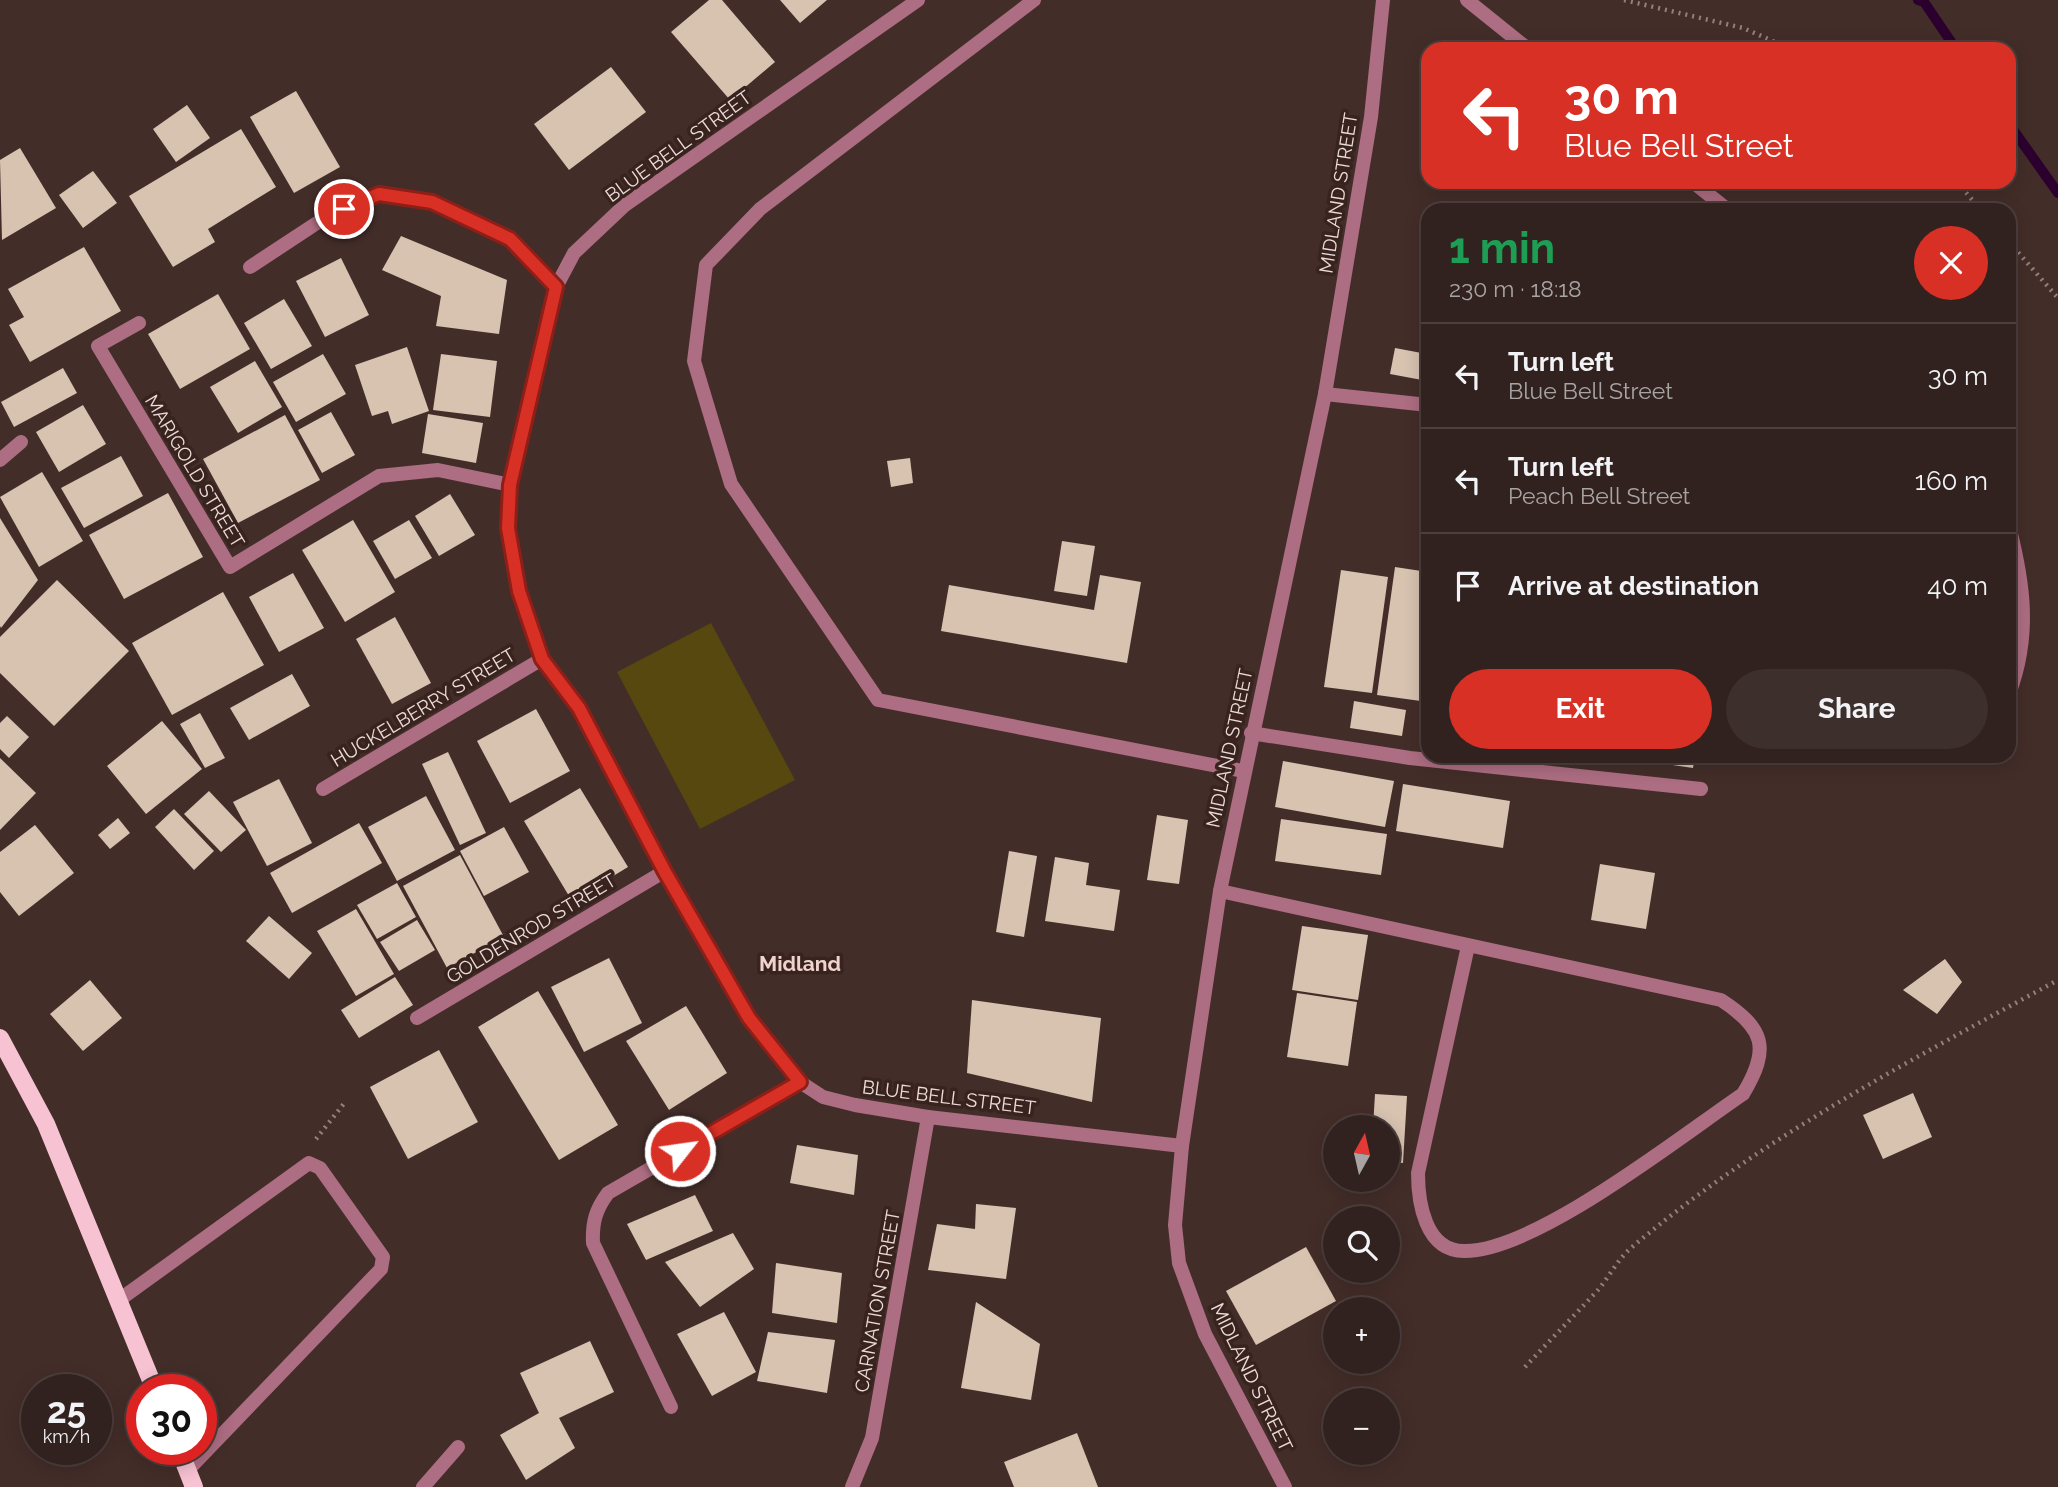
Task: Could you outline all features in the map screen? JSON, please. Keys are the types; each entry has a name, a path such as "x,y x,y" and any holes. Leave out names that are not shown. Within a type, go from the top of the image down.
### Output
{"main road":[{"path":"1,1040 46,1124 149,1374"}],"street":[{"name":"BLUE BELL STREET","path":"918,0 625,205 573,253 556,287 510,485 508,528 519,591 542,659 579,708 665,872 749,1018 800,1082 823,1097 855,1105 928,1117 1182,1146"},
{"path":"1034,0 760,209 706,265 694,361 731,484 878,700 1243,771"},
{"name":"MIDLAND STREET","path":"1285,1487 1205,1334 1179,1263 1175,1225 1182,1146 1220,891 1251,733 1325,394 1371,117 1383,0"},
{"path":"1466,0 1519,42"},
{"path":"1702,189 1719,203"},
{"path":"250,267 326,216 379,194 432,202 510,239 556,287"},
{"name":"MARIGOLD STREET","path":"139,323 98,346 230,567 379,476 438,470 510,485"},
{"path":"1325,394 1421,404"},
{"path":"0,460 21,442"},
{"path":"2016,555 2023,580 2022,647 2016,669"},
{"name":"HUCKELBERRY STREET","path":"323,789 542,659"},
{"path":"1251,733 1421,759"},
{"path":"1457,763 1701,789"},
{"name":"GOLDENROD STREET","path":"417,1018 665,872"},
{"path":"1220,891 1721,1000 1747,1017 1759,1038 1759,1060 1754,1076 1743,1094 1562,1217 1505,1244 1463,1252 1440,1242 1425,1223 1418,1198 1418,1173 1468,947"},
{"path":"671,1407 593,1242 592,1224 598,1207 608,1193 800,1082"},
{"name":"CARNATION STREET","path":"852,1487 872,1438 928,1117"},
{"path":"119,1300 304,1164 317,1165 383,1257 381,1269 191,1479"},
{"path":"423,1487 458,1447"}],"path":[{"path":"1625,0 1743,28 1775,42"},
{"path":"1963,189 1975,203"},
{"path":"2016,250 2058,298"},
{"path":"1525,1367 1599,1289 1628,1250 1706,1191 1778,1140 1934,1046 2058,980"},
{"path":"304,1164 306,1150 346,1101"}],"shaded area":[{"path":"711,623 795,780 700,829 617,672"}],"building":[{"path":"709,0 722,0 775,62 730,100 671,32"},
{"path":"780,0 827,0 800,23"},
{"path":"611,67 646,112 569,170 534,124"},
{"path":"296,91 340,167 294,193 250,117"},
{"path":"187,105 210,138 176,162 153,129"},
{"path":"241,129 276,187 208,229 215,242 173,267 129,196"},
{"path":"20,148 56,208 2,240 0,160"},
{"path":"93,171 117,203 83,228 59,195"},
{"path":"401,236 507,280 499,334 436,326 441,296 382,270"},
{"path":"84,247 121,311 30,362 9,325 24,317 8,289"},
{"path":"341,258 369,315 325,337 296,281"},
{"path":"218,294 250,349 180,389 148,334"},
{"path":"284,299 312,346 271,369 244,323"},
{"path":"407,347 429,411 392,424 388,411 372,416 355,365"},
{"path":"1395,348 1421,353 1421,380 1390,374"},
{"path":"323,354 346,394 296,422 273,382"},
{"path":"441,354 497,361 490,417 433,410"},
{"path":"255,361 282,407 238,433 210,387"},
{"path":"63,368 77,393 14,427 1,402"},
{"path":"83,405 106,444 59,472 36,432"},
{"path":"331,412 355,455 322,473 298,430"},
{"path":"428,414 483,423 476,463 422,453"},
{"path":"285,415 320,480 238,523 203,459"},
{"path":"121,456 143,496 84,528 61,488"},
{"path":"910,458 913,483 891,487 887,461"},
{"path":"42,472 83,541 39,567 0,497"},
{"path":"168,493 203,557 124,599 89,535"},
{"path":"450,494 475,535 439,556 415,516"},
{"path":"0,518 38,580 1,628 0,626"},
{"path":"353,520 395,592 345,622 302,550"},
{"path":"409,520 432,558 395,579 373,541"},
{"path":"1062,541 1095,546 1087,596 1054,591"},
{"path":"1395,567 1421,571 1421,701 1377,695"},
{"path":"1341,570 1388,577 1372,693 1324,687"},
{"path":"293,573 324,628 279,652 249,597"},
{"path":"1100,575 1141,582 1127,663 941,631 949,585 1094,610"},
{"path":"57,580 129,651 54,726 0,673 0,637"},
{"path":"223,592 264,665 172,715 132,643"},
{"path":"395,617 431,683 392,704 356,639"},
{"path":"292,674 310,706 249,740 230,708"},
{"path":"1354,701 1406,710 1402,736 1350,728"},
{"path":"536,709 570,771 510,803 477,741"},
{"path":"200,713 225,758 205,768 180,724"},
{"path":"7,716 29,737 9,758 0,749 0,723"},
{"path":"162,721 202,769 146,814 107,766"},
{"path":"448,752 486,833 460,845 422,764"},
{"path":"0,758 36,793 0,830"},
{"path":"1283,761 1394,781 1385,827 1275,807"},
{"path":"1659,763 1694,763 1693,768"},
{"path":"279,779 312,843 267,866 233,802"},
{"path":"1403,784 1510,801 1503,848 1396,831"},
{"path":"580,788 628,867 572,901 524,821"},
{"path":"209,791 246,830 221,852 184,814"},
{"path":"426,796 455,850 397,881 368,827"},
{"path":"174,809 214,851 194,870 155,827"},
{"path":"1157,815 1188,820 1179,884 1147,880"},
{"path":"118,818 130,833 110,849 98,835"},
{"path":"1281,819 1387,834 1381,875 1275,861"},
{"path":"359,823 382,863 292,913 270,873"},
{"path":"35,825 74,873 19,916 0,892 0,852"},
{"path":"504,827 529,872 484,896 460,851"},
{"path":"1009,851 1037,856 1024,937 996,932"},
{"path":"460,855 504,937 447,968 403,886"},
{"path":"1055,857 1089,863 1086,885 1120,890 1114,931 1045,921"},
{"path":"1600,864 1655,873 1646,929 1591,920"},
{"path":"397,883 416,917 377,939 357,905"},
{"path":"356,909 394,974 356,996 317,931"},
{"path":"269,916 312,953 289,979 246,941"},
{"path":"417,920 435,950 399,971 380,942"},
{"path":"1302,926 1368,935 1358,1000 1292,990"},
{"path":"609,958 642,1023 584,1052 551,987"},
{"path":"1945,959 1962,982 1937,1014 1903,990"},
{"path":"395,977 413,1005 359,1038 341,1010"},
{"path":"90,980 122,1018 83,1051 50,1014"},
{"path":"538,991 618,1125 559,1160 478,1027"},
{"path":"1297,993 1357,1002 1348,1066 1287,1057"},
{"path":"972,1000 1101,1018 1092,1102 967,1073"},
{"path":"686,1006 727,1073 669,1110 626,1041"},
{"path":"439,1050 478,1122 408,1159 370,1087"},
{"path":"1913,1093 1932,1137 1883,1159 1863,1115"},
{"path":"1375,1094 1407,1096 1403,1163 1400,1163 1400,1115 1374,1115"},
{"path":"797,1145 858,1155 854,1195 790,1183"},
{"path":"695,1195 713,1231 646,1260 627,1224"},
{"path":"976,1204 1016,1208 1006,1279 928,1270 937,1224 975,1229"},
{"path":"733,1233 754,1269 700,1307 665,1262"},
{"path":"1306,1247 1323,1278 1323,1283 1326,1283 1334,1297 1323,1297 1323,1308 1256,1345 1226,1291"},
{"path":"776,1263 842,1273 837,1323 772,1313"},
{"path":"976,1302 1040,1344 1031,1400 961,1388"},
{"path":"724,1312 756,1372 712,1396 677,1334"},
{"path":"768,1332 835,1340 827,1393 757,1381"},
{"path":"590,1341 614,1392 559,1418 575,1448 526,1480 500,1435 539,1413 520,1373"},
{"path":"1077,1433 1098,1487 1014,1487 1004,1462"}],"waterway":[{"path":"1918,0 1924,2 1951,42"},
{"path":"2016,134 2058,193"}],"district":[{"name":"Midland","path":"800,963"}],"route":[{"path":"344,209 379,194 432,202 510,239 556,287 510,485 508,528 519,591 542,659 579,708 665,872 749,1018 771,1049 800,1082 680,1151"}]}
